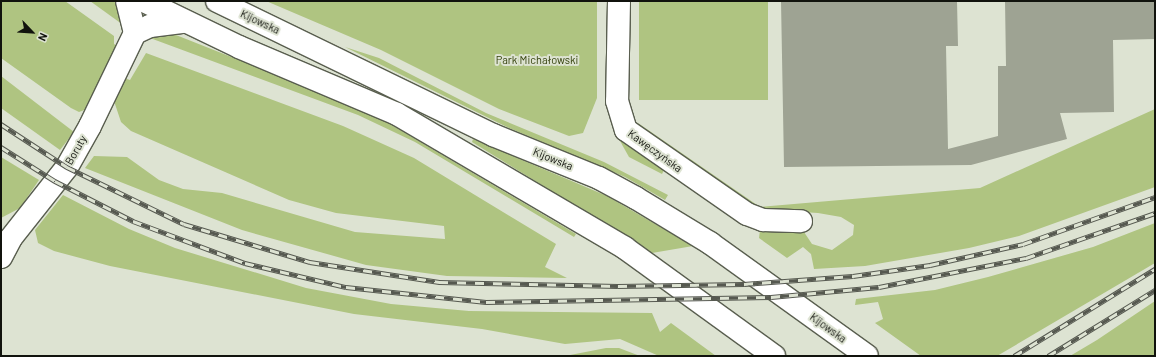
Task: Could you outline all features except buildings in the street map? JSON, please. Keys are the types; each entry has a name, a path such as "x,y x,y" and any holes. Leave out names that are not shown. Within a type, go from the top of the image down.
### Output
{"street":[{"path":"128,1 135,33 150,26 184,22"},
{"path":"144,1 184,22 347,91 436,136 625,248 774,356"},
{"name":"Kijowska","path":"217,1 494,135 599,178 636,198 710,243 867,356"},
{"name":"Kawęczyńska","path":"619,1 617,102 626,130 747,214 763,220 801,221"},
{"name":"Boruty","path":"1,257 11,238 67,167 135,33"}],"green space":[{"path":"1,1 65,1 114,36 114,44 119,47 87,109 79,112 71,108 1,58"},
{"path":"90,1 113,1 119,5 126,27"},
{"name":"Park Michałowski","path":"266,1 597,1 597,98 583,133 569,136 499,109 381,50"},
{"path":"639,1 768,1 768,100 639,100"},
{"path":"160,33 176,35 368,111 576,234 574,237 415,142 358,115 150,38"},
{"path":"345,47 379,58 486,113 604,162 668,195 665,200 625,177 509,128"},
{"path":"146,53 343,126 414,158 556,244 545,267 567,278 447,276 366,265 242,230 85,168 94,156 127,157 159,180 183,189 222,193 355,232 445,239 444,226 336,213 289,200 131,131 121,122 114,101 124,78 130,80"},
{"path":"1,76 74,132 60,150 1,108"},
{"path":"1155,109 1155,187 1019,236 969,248 865,266 814,269 811,254 803,247 787,258 759,238 760,230 802,229 812,244 832,250 853,235 854,225 841,217 818,213 755,209 639,128 638,123 760,207 980,188"},
{"path":"615,132 665,168 662,174 629,157"},
{"path":"473,139 607,196 693,246 652,253 472,142"},
{"path":"1,157 39,180 20,208 1,218"},
{"path":"63,195 129,229 175,248 306,288 391,304 469,311 652,313 660,332 671,323 716,356 659,356 620,339 565,344 482,329 354,314 110,266 54,251 38,243 35,230"},
{"path":"1155,223 1155,263 997,356 921,356 875,323 883,319 878,302 855,305 856,299 935,290 988,277 1093,247"},
{"path":"1155,301 1155,356 1070,356 1097,340"},
{"path":"606,348 619,348 640,356 565,356"}],"railway":[{"path":"1,124 67,167 184,224 310,262 439,282 618,286 744,284 853,276 930,265 1023,244 1155,197"},
{"path":"1,147 55,181 133,221 245,263 346,287 486,302 771,297 879,287 1026,258 1155,213"},
{"path":"1014,356 1155,269"},
{"path":"1048,356 1155,290"}]}
